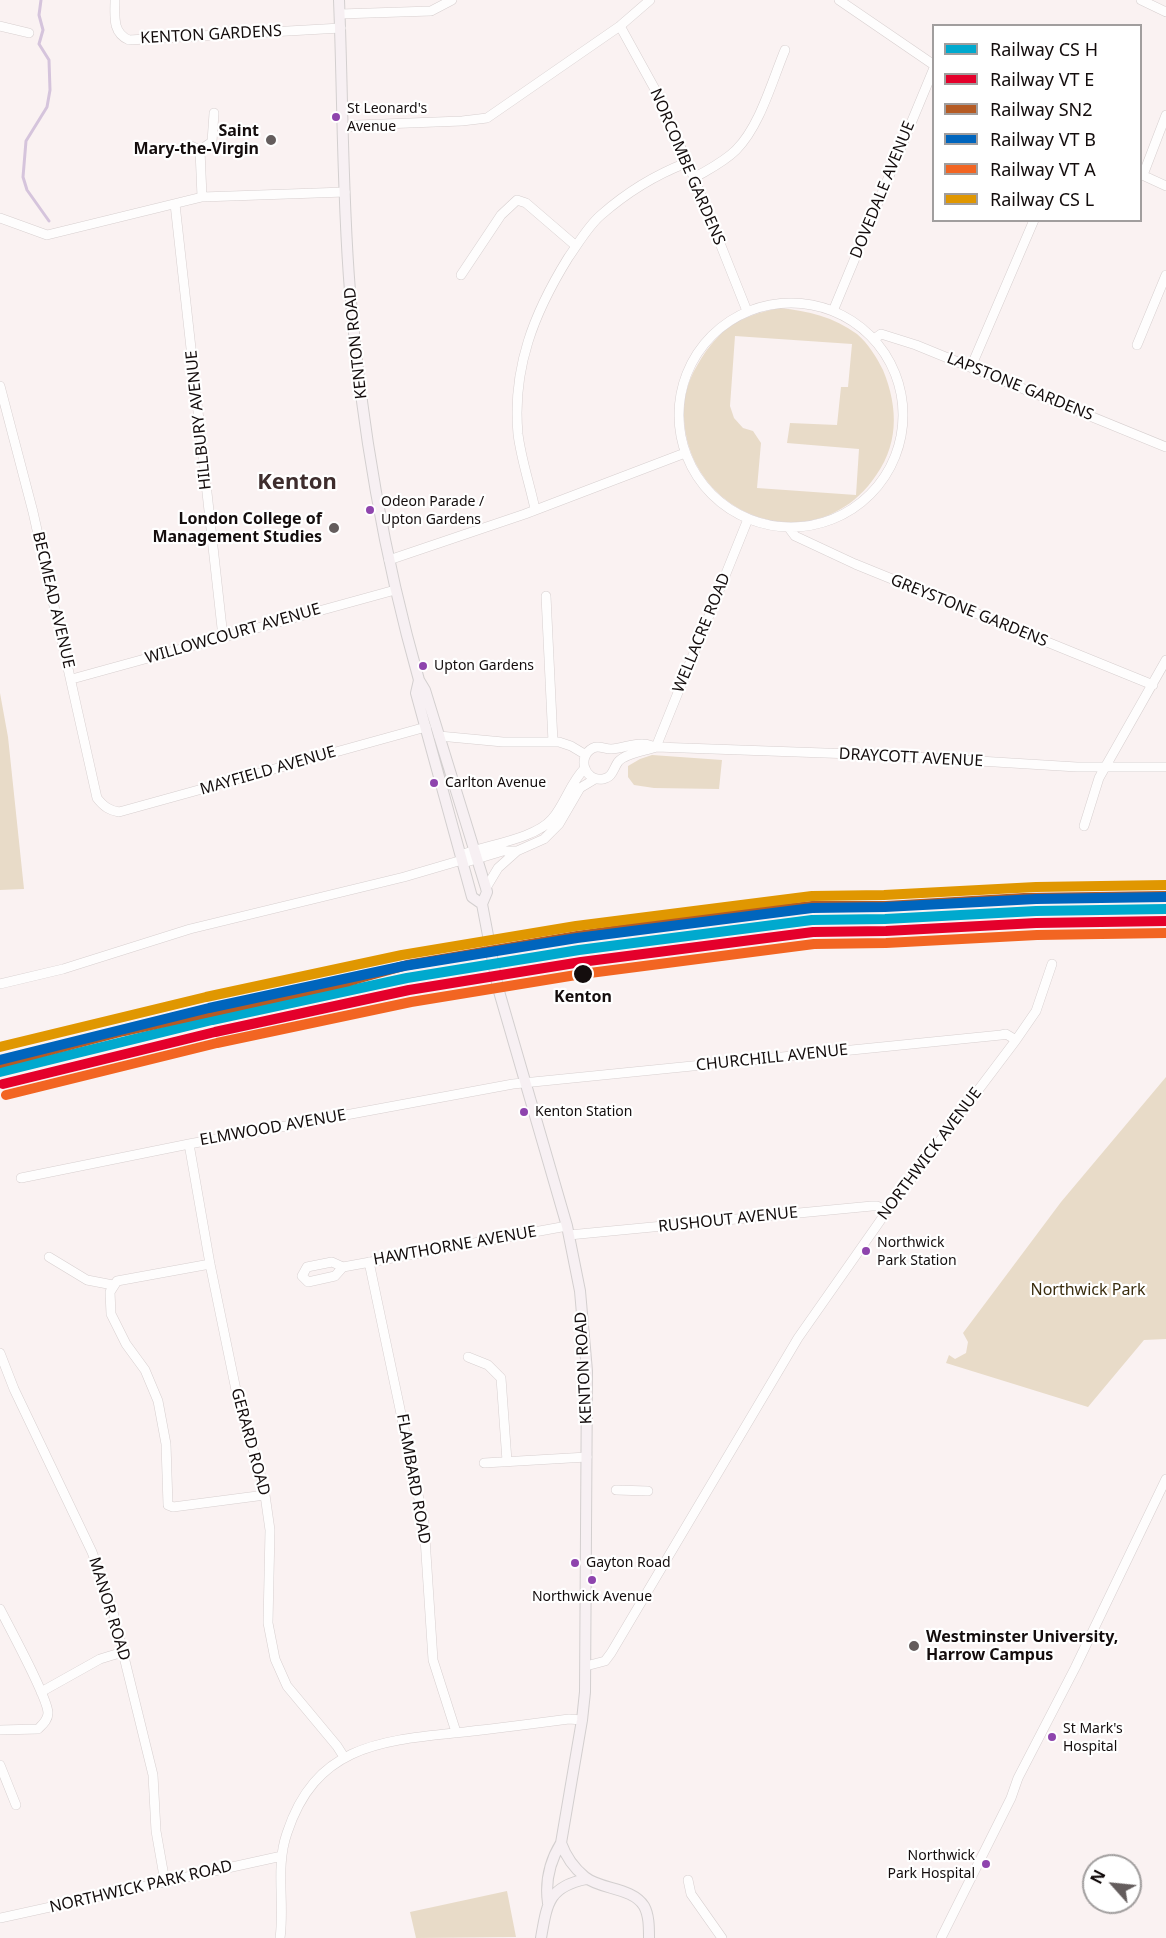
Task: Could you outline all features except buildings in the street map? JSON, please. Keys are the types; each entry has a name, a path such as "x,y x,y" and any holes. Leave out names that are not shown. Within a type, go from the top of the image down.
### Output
{"main road":[{"name":"KENTON ROAD","path":"339,0 350,290 360,388 388,560 419,680 425,690 486,888 487,892 482,904 501,1000 568,1231 580,1291 587,1371 586,1666 582,1720 561,1843 554,1855 546,1889 548,1903 541,1938"},
{"name":"KENTON ROAD","path":"419,680 416,693 472,897 482,904"},
{"path":"561,1843 571,1863 586,1878 637,1899 642,1904 647,1912 649,1938"},
{"path":"548,1903 565,1886 586,1878"}],"street":[{"name":"KENTON GARDENS","path":"115,0 116,29 121,37 129,40 340,28"},
{"path":"340,14 431,11 452,0"},
{"path":"343,129 357,125 462,122 487,118 620,26 650,0"},
{"path":"839,0 932,65"},
{"path":"1141,0 1166,12"},
{"path":"0,26 29,33"},
{"name":"NORCOMBE GARDENS","path":"620,26 657,93 747,311"},
{"path":"694,178 723,161 749,134 785,50"},
{"name":"DOVEDALE AVENUE","path":"833,311 932,68"},
{"path":"200,150 213,142 214,113"},
{"path":"1166,115 1142,175 1166,186"},
{"path":"189,145 200,150"},
{"path":"200,150 202,197"},
{"path":"535,509 518,435 519,380 526,344 540,309 576,246 599,216 666,171 686,163"},
{"path":"0,218 47,235 202,197 345,192"},
{"path":"461,275 501,215 510,204 517,200 526,203 576,246"},
{"name":"HILLBURY AVENUE","path":"175,204 223,637"},
{"path":"971,367 1033,222"},
{"path":"1137,345 1166,275"},
{"path":"802,303 833,311 848,318 874,339 887,356 901,389 904,423 899,450 890,471 878,489 848,514 809,528 789,528 748,519 716,499 695,473 685,453 679,417 682,386 686,373 699,350 711,336 725,323 747,311 764,306 802,303"},
{"name":"LAPSTONE GARDENS","path":"874,339 881,334 894,337 1166,447"},
{"name":"BECMEAD AVENUE","path":"0,386 33,512 98,798 103,806 111,810"},
{"path":"388,560 535,509 685,453"},
{"name":"WELLACRE ROAD","path":"657,747 659,737 748,519"},
{"name":"GREYSTONE GARDENS","path":"789,528 795,536 855,564 1154,686"},
{"name":"WILLOWCOURT AVENUE","path":"72,679 395,590"},
{"path":"546,596 553,742"},
{"path":"1084,826 1104,768 1154,686 1166,660"},
{"name":"MAYFIELD AVENUE","path":"111,810 119,812 142,806 426,727"},
{"path":"439,736 503,742 565,744 586,755 585,768 588,775 595,779 580,789 564,817 552,832 534,844 517,851 498,868 486,888"},
{"name":"DRAYCOTT AVENUE","path":"586,755 592,748 609,749 638,744 657,747 881,755 1104,768 1166,766"},
{"name":"DRAYCOTT AVENUE","path":"595,779 609,777 617,763 627,756 657,747"},
{"path":"609,749 617,763"},
{"path":"0,984 63,969 190,929 404,877 476,854 544,827 556,813 577,776 585,768"},
{"path":"476,854 517,851"},
{"name":"NORTHWICK AVENUE","path":"586,1666 605,1660 611,1653 798,1338 887,1211 1016,1040 1035,1011 1052,964"},
{"name":"CHURCHILL AVENUE","path":"526,1083 1006,1034 1016,1040"},
{"name":"ELMWOOD AVENUE","path":"21,1178 189,1144 526,1083"},
{"name":"GERARD ROAD","path":"189,1144 210,1264 236,1390 260,1473 270,1530 268,1623 275,1659 287,1686 344,1757"},
{"name":"RUSHOUT AVENUE","path":"568,1231 872,1206 887,1211"},
{"name":"HAWTHORNE AVENUE","path":"343,1267 568,1231"},
{"path":"49,1257 87,1280 113,1285"},
{"name":"FLAMBARD ROAD","path":"369,1262 424,1523 433,1660 456,1732"},
{"path":"210,1264 117,1281 110,1292 111,1314 126,1344 145,1370 158,1401 166,1444 168,1505 173,1507 264,1495"},
{"name":"MANOR ROAD","path":"0,1353 14,1389 92,1552 112,1608 153,1775 156,1831 165,1882"},
{"path":"468,1357 488,1365 501,1378 507,1461"},
{"path":"484,1463 587,1456"},
{"path":"941,1938 1011,1798 1035,1742 1075,1668 1166,1479"},
{"path":"616,1490 648,1491"},
{"path":"0,1609 41,1692 48,1713 46,1722 38,1729 0,1730"},
{"path":"41,1692 100,1659 123,1652"},
{"path":"280,1938 282,1856 286,1834 307,1792 326,1770 344,1757 395,1739 569,1719 582,1720"},
{"path":"0,1765 16,1805"},
{"name":"NORTHWICK PARK ROAD","path":"0,1918 282,1856"},
{"path":"688,1880 691,1894 720,1934"}],"green space":[{"path":"780,308 801,311 830,319 857,334 872,351 883,370 892,399 894,427 892,441 881,468 872,481 848,504 821,518 791,522 762,518 735,506 712,487 694,461 685,429 684,403 687,387 706,352 714,341 732,325 766,311","holes":["735,336 852,344 848,387 841,387 837,425 790,423 787,443 859,449 856,495 757,488 761,443 753,431 743,428 734,418 730,406"]},
{"path":"0,693 8,737 24,889 0,890"},
{"path":"652,755 722,760 719,789 654,788 634,785 628,777 628,766"},
{"name":"Northwick Park","path":"1166,1077 1166,1339 1144,1340 1088,1407 946,1363 949,1355 955,1359 966,1353 968,1342 963,1333 1061,1202"},
{"path":"507,1891 516,1937 416,1938 410,1912"}],"waterway":[{"path":"41,0 39,15 43,30 39,44 49,60 50,90 47,107 26,141 23,177 27,190 49,221"}],"transit line":[{"path":"0,1047 206,997 402,955 576,926 812,896 884,895 1036,887 1166,885"},
{"path":"0,1060 209,1008 404,966 577,938 812,908 885,907 1036,899 1166,897"},
{"path":"0,1072 212,1020 407,978 579,950 812,920 885,919 1036,911 1166,909"},
{"path":"3,1084 215,1032 409,990 581,962 813,932 886,931 1036,923 1166,921"},
{"path":"6,1095 217,1043 411,1002 582,974 814,944 886,943 1037,935 1166,933"}],"rail line":[{"name":"SN2","path":"0,1063 124,1031 349,981 407,965 577,936 726,915 812,906 886,906 1024,898 1166,896"}],"place":[{"name":"St Leonard's Avenue","path":"336,117"},
{"name":"Saint Mary-the-Virgin","path":"271,140"},
{"name":"Odeon Parade / Upton Gardens","path":"370,510"},
{"name":"London College of Management Studies","path":"334,528"},
{"name":"Upton Gardens","path":"423,666"},
{"name":"Carlton Avenue","path":"434,783"},
{"name":"Kenton","path":"583,974"},
{"name":"Kenton Station","path":"524,1112"},
{"name":"Northwick Park Station","path":"866,1251"},
{"name":"Gayton Road","path":"575,1563"},
{"name":"Northwick Avenue","path":"592,1580"},
{"name":"Westminster University, Harrow Campus","path":"914,1646"},
{"name":"St Mark's Hospital","path":"1052,1737"},
{"name":"Northwick Park Hospital","path":"986,1864"}],"district":[{"name":"Kenton","path":"297,483"}]}
